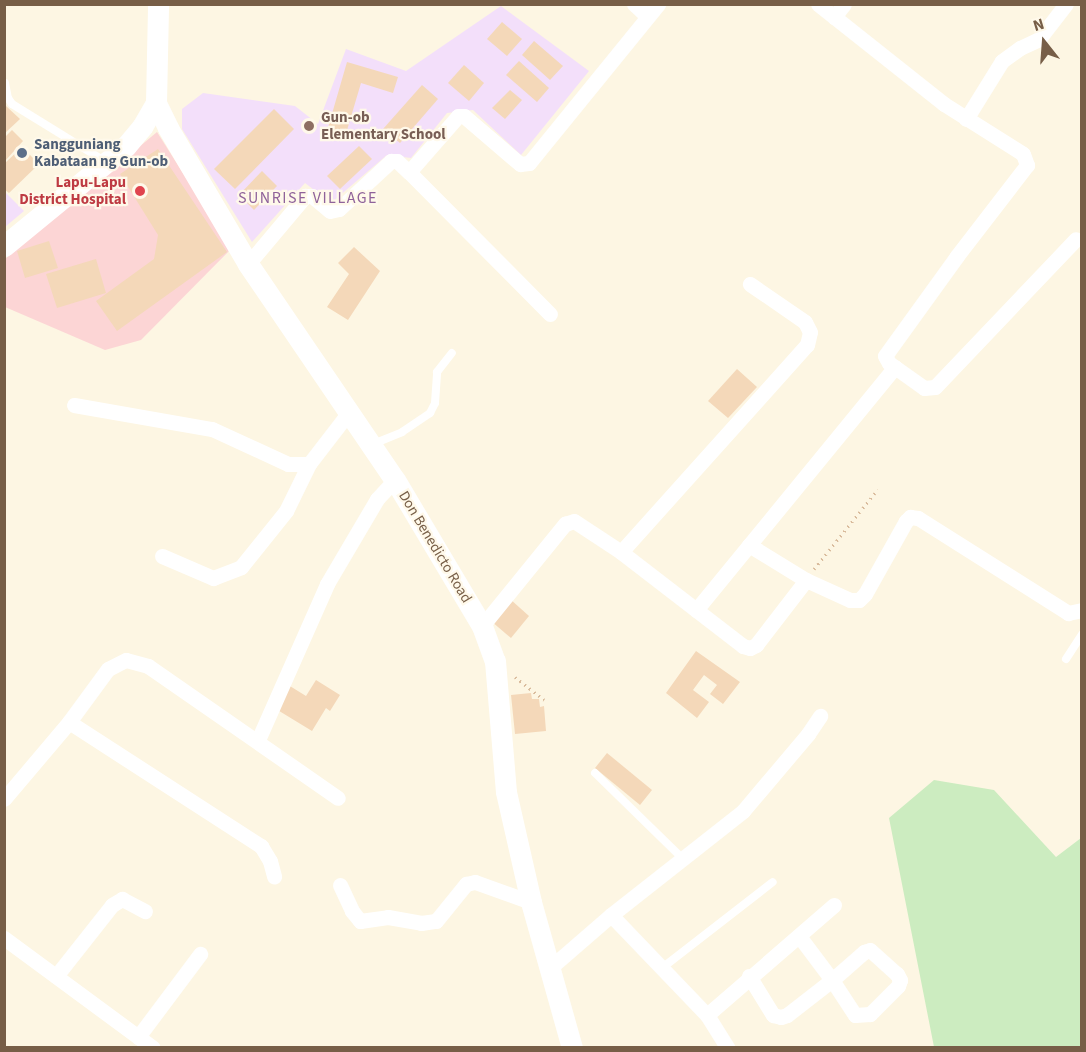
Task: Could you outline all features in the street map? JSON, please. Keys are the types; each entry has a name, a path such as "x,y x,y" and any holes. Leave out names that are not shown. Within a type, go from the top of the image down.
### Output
{"street":[{"path":"4,246 126,146 142,127 156,103 158,4"},
{"path":"409,171 455,119 464,116 520,164 529,163 652,10 634,4"},
{"path":"818,4 966,118 1023,154 1027,165 996,203 885,356 895,368 924,388 935,387 1076,239"},
{"path":"834,17 844,4"},
{"path":"966,118 1002,61 1020,48 1039,39 1066,4"},
{"name":"Don Benedicto Road","path":"156,103 168,128 248,264 395,480 482,626 495,661 506,792 531,902 572,1047"},
{"path":"248,264 305,196 312,195 330,211 335,212 391,160 397,161 409,171 550,314"},
{"path":"621,552 807,345 810,332 805,322 750,284"},
{"path":"696,610 895,368"},
{"path":"74,405 212,429 288,464 309,464"},
{"path":"162,556 213,578 241,567 267,538 286,511 309,464 349,412"},
{"path":"258,740 327,584 377,499 395,480"},
{"path":"749,545 806,580 850,600 859,600 865,594 906,521 918,518 1068,613 1081,611"},
{"path":"482,626 565,524 574,521 621,552 743,646 750,648 756,645 806,580"},
{"path":"4,799 69,722 108,669 126,660 148,666 258,740 338,798"},
{"path":"551,967 611,915 743,811 808,734 820,716"},
{"path":"69,722 261,846 270,861 274,876"},
{"path":"340,885 352,911 360,921 388,917 422,923 436,921 466,884 475,882 531,902"},
{"path":"56,976 112,904 122,899 145,911"},
{"path":"707,1015 749,976 834,905"},
{"path":"611,915 707,1015 728,1047"},
{"path":"749,976 773,1015 781,1017 787,1015 832,980 864,952 870,950 900,980 898,986 870,1014 862,1017 855,1015 832,980 799,936"},
{"path":"4,938 153,1047"},
{"path":"138,1037 200,954"}],"lane":[{"path":"4,83 12,104 106,162"},
{"path":"372,445 402,432 430,414 435,403 437,372 452,353"},
{"path":"1066,659 1082,634"},
{"path":"595,773 683,859"},
{"path":"662,968 773,882"}],"path":[{"path":"806,580 878,489"},
{"path":"495,661 544,700"}],"shaded area":[{"name":"Gun-ob Elementary School","path":"501,6 589,71 521,155 473,110 447,113 411,158 387,155 331,203 305,183 252,242 182,129 182,109 203,93 295,106 318,124 346,49 406,71"},
{"name":"Lapu-Lapu District Hospital","path":"157,132 231,249 141,340 105,350 5,307 5,259"},
{"path":"5,192 24,211 5,227"}],"green space":[{"path":"934,780 994,790 1056,857 1081,838 1081,1047 934,1047 889,818"}],"building":[{"path":"502,22 522,39 507,56 487,39"},
{"path":"534,41 563,66 550,80 522,55"},
{"path":"519,61 549,88 537,102 506,75"},
{"path":"347,62 398,77 393,93 361,83 345,137 327,131"},
{"path":"464,65 484,83 469,101 448,83"},
{"path":"422,85 438,99 400,143 383,129"},
{"path":"510,90 522,100 505,119 492,108"},
{"path":"6,106 20,119 4,134 4,108"},
{"path":"274,109 294,129 235,189 214,169"},
{"path":"12,130 23,141 5,161 5,137"},
{"path":"359,146 372,159 340,189 327,176"},
{"path":"22,147 39,164 9,193 4,189 4,164"},
{"path":"158,149 227,252 117,331 96,301 154,259 158,235 120,174"},
{"path":"262,171 277,186 254,210 239,195"},
{"path":"49,241 58,268 25,278 17,251"},
{"path":"354,247 380,271 348,320 327,307 349,274 338,263"},
{"path":"96,259 106,293 57,308 46,274"},
{"path":"737,369 757,387 728,418 708,401"},
{"path":"510,599 529,616 511,638 491,621"},
{"path":"696,651 740,682 723,704 710,694 717,685 704,675 693,690 709,702 697,718 666,693"},
{"path":"316,680 340,695 330,711 326,708 312,731 271,706 285,683 306,696"},
{"path":"531,693 532,699 539,699 540,707 544,706 546,731 515,734 511,695"},
{"path":"607,753 652,790 640,805 595,768"}],"place":[{"name":"Gun-ob Elementary School","path":"309,126"},
{"name":"Sangguniang Kabataan ng Gun-ob","path":"22,153"},
{"name":"Lapu-Lapu District Hospital","path":"140,191"}],"district":[{"name":"SUNRISE VILLAGE","path":"308,198"}]}
